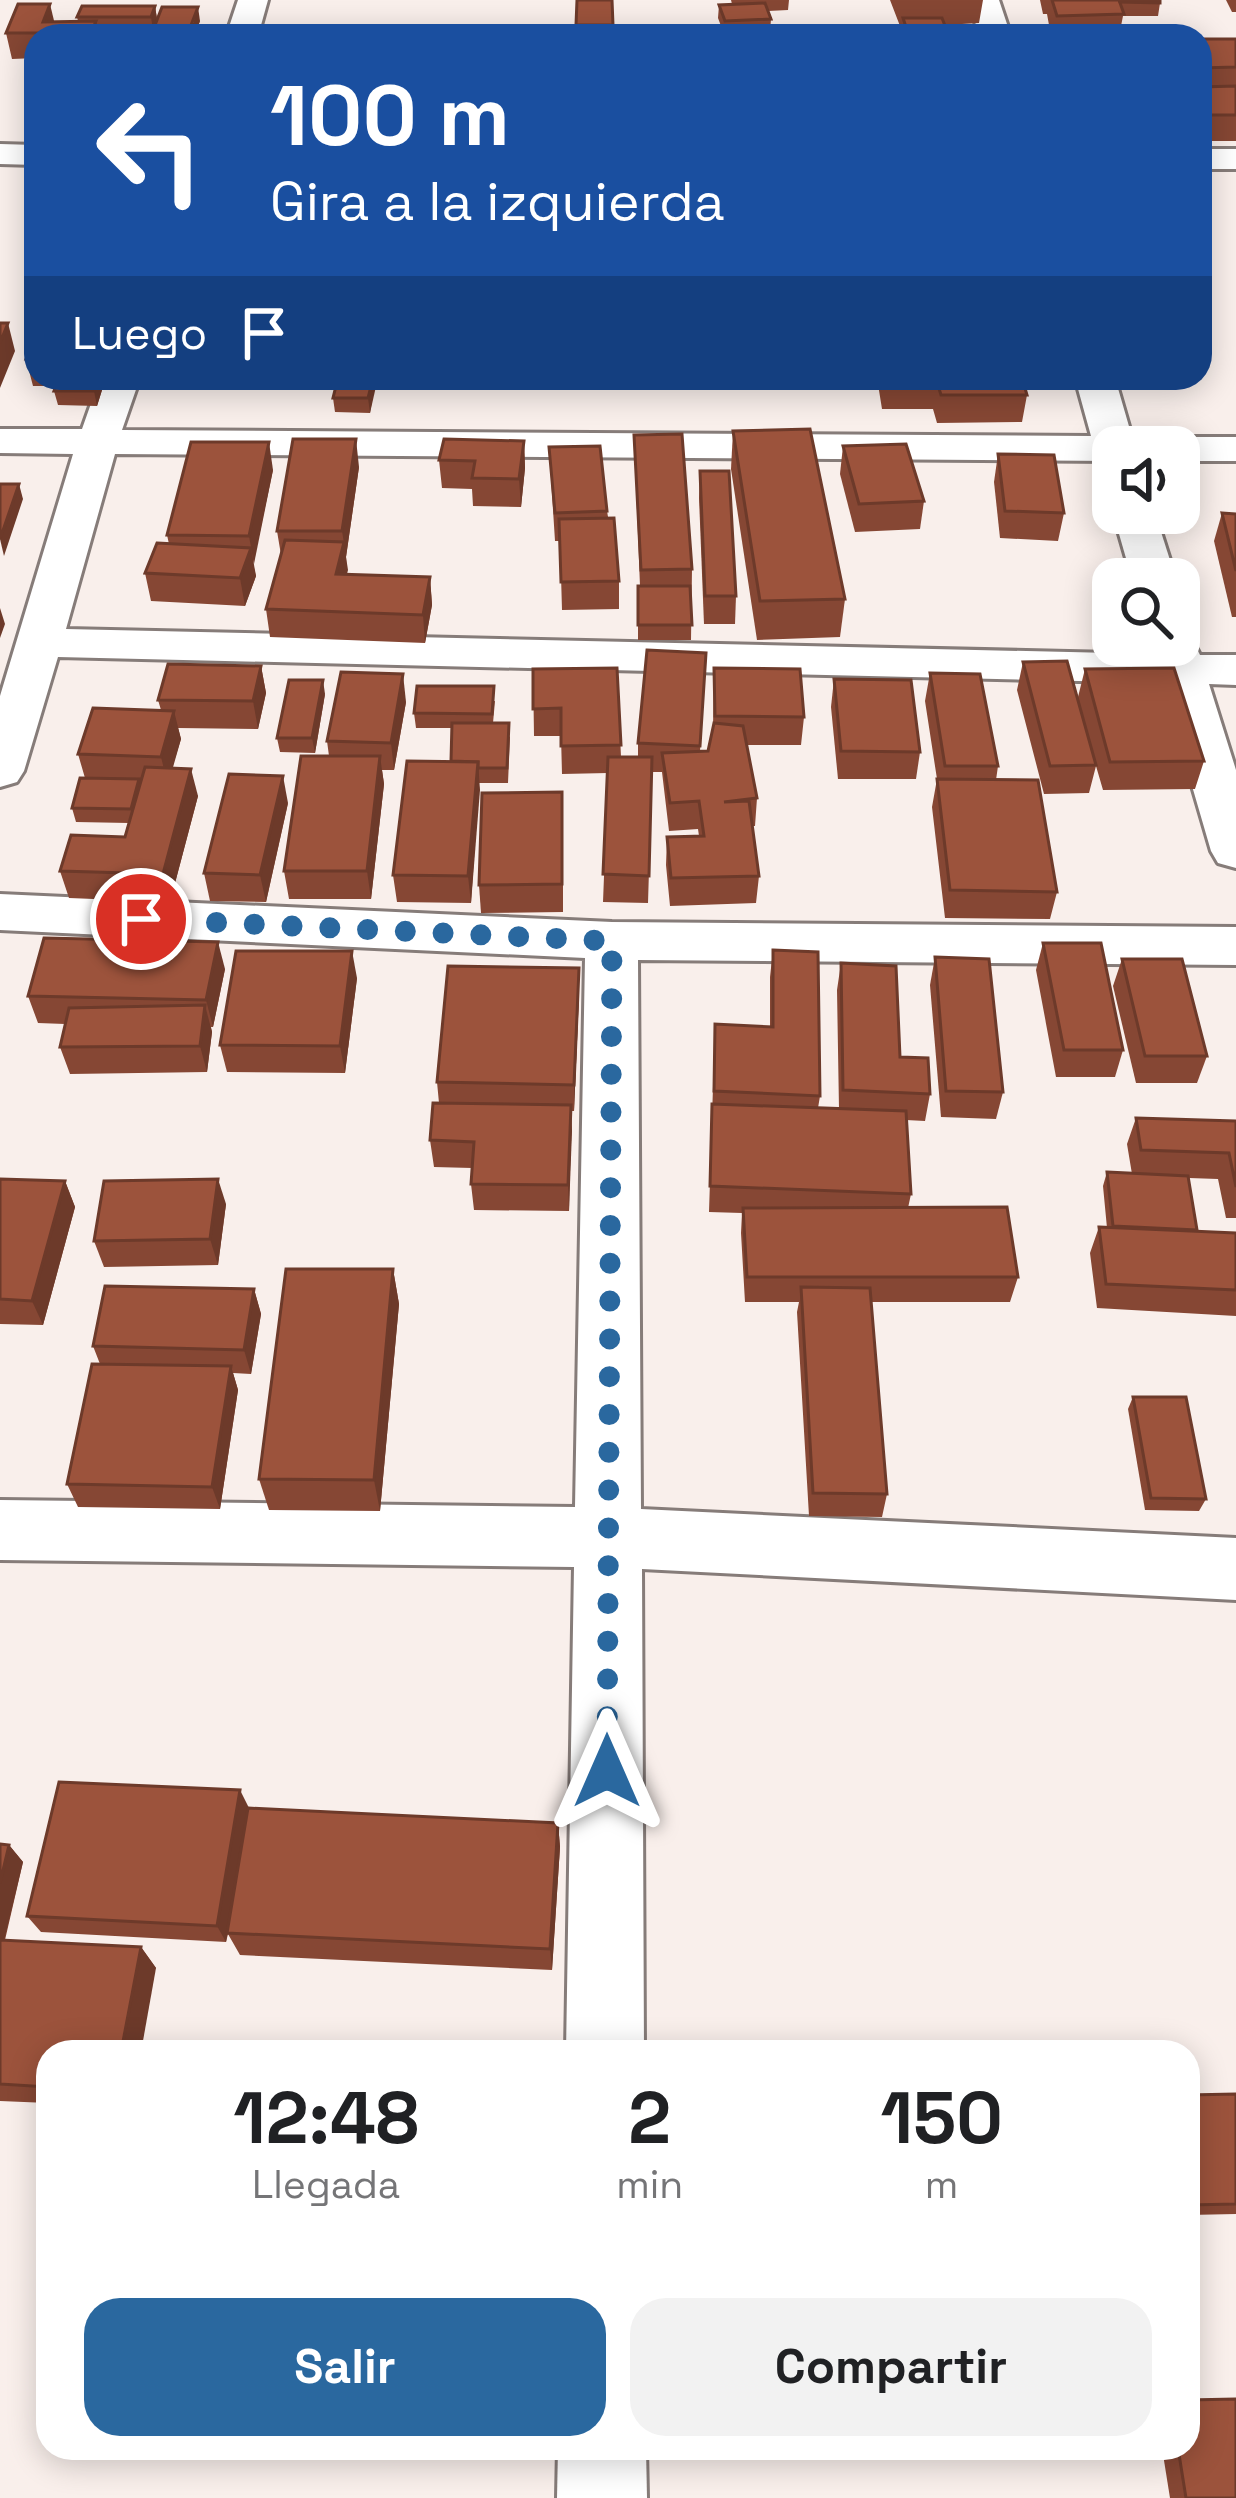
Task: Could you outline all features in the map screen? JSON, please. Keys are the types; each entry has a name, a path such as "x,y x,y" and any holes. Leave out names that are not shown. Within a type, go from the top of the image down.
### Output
{"street":[{"path":"0,772 43,644 96,443 116,390"},
{"path":"1097,390 1107,426"},
{"path":"0,441 1092,448"},
{"path":"1200,449 1236,449"},
{"path":"43,644 1092,656"},
{"path":"1200,662 1236,670"},
{"path":"1181,666 1236,850"},
{"path":"0,912 612,941 1236,946"},
{"path":"605,2040 612,941"},
{"path":"0,1530 609,1538 1236,1569"},
{"path":"602,2460 602,2498"}],"building":[{"path":"577,0 612,0 613,24 576,24"},
{"path":"1052,0 1119,0 1124,14 1057,16"},
{"path":"1160,0 1160,3 1120,2"},
{"path":"765,3 771,19 725,21 719,5"},
{"path":"18,4 50,4 43,22 96,21 24,24 24,33 6,33"},
{"path":"82,6 155,6 151,17 77,17"},
{"path":"162,7 198,7 191,24 155,24"},
{"path":"903,18 942,18 944,24 905,24"},
{"path":"1212,39 1236,39 1236,67 1212,68"},
{"path":"1236,86 1236,115 1212,115 1212,87"},
{"path":"335,390 370,390 368,398 333,398"},
{"path":"939,390 1026,390 1027,395 941,395"},
{"path":"810,429 845,599 760,601 733,431"},
{"path":"682,434 692,569 641,570 634,435"},
{"path":"293,439 356,439 342,531 277,531"},
{"path":"444,439 524,441 519,479 472,478 475,461 439,460"},
{"path":"191,442 269,442 249,536 167,535"},
{"path":"906,444 924,501 859,504 843,446"},
{"path":"600,446 607,511 555,513 549,447"},
{"path":"998,454 1054,455 1064,513 1005,511"},
{"path":"700,471 729,471 736,596 705,596"},
{"path":"0,484 19,484 0,539"},
{"path":"1222,513 1236,514 1236,571"},
{"path":"614,518 619,581 561,582 559,519"},
{"path":"285,540 344,542 336,574 430,577 423,615 266,609"},
{"path":"157,543 251,548 240,578 145,573"},
{"path":"638,586 690,586 692,625 638,625"},
{"path":"647,650 706,653 700,746 638,743"},
{"path":"1067,661 1096,765 1050,766 1023,662"},
{"path":"168,664 261,666 253,701 158,700"},
{"path":"617,668 621,745 561,746 561,708 533,709 533,669"},
{"path":"714,668 800,669 804,717 715,716"},
{"path":"1174,668 1204,761 1110,762 1085,669"},
{"path":"341,672 403,674 391,743 327,741"},
{"path":"930,673 980,674 998,766 945,766"},
{"path":"834,679 911,680 920,752 841,751"},
{"path":"289,680 323,680 312,738 277,738"},
{"path":"417,686 494,686 492,714 414,713"},
{"path":"93,708 174,711 161,757 78,754"},
{"path":"452,723 509,723 507,768 451,761"},
{"path":"714,723 743,726 757,798 724,802 749,801 759,876 671,878 667,837 704,836 699,801 670,803 662,753 708,751"},
{"path":"301,756 380,756 367,871 284,871"},
{"path":"608,757 652,757 649,876 603,874"},
{"path":"407,761 478,762 468,876 393,875"},
{"path":"145,767 191,769 163,874 60,871 71,835 125,837"},
{"path":"229,774 283,776 260,875 204,873"},
{"path":"80,778 139,779 131,809 72,808"},
{"path":"937,779 1038,780 1057,892 950,890"},
{"path":"562,792 562,884 479,885 482,793"},
{"path":"44,938 218,942 206,1000 28,996"},
{"path":"1043,943 1101,943 1123,1050 1064,1050"},
{"path":"773,950 818,952 820,1096 714,1091 715,1024 773,1027"},
{"path":"236,951 352,951 340,1046 220,1045"},
{"path":"935,957 989,959 1003,1092 946,1091"},
{"path":"1122,959 1182,959 1207,1056 1145,1056"},
{"path":"841,963 896,966 900,1057 928,1058 930,1094 843,1090"},
{"path":"448,966 579,968 574,1085 437,1082"},
{"path":"205,1005 200,1046 60,1047 69,1008"},
{"path":"433,1103 571,1105 568,1185 471,1184 474,1142 430,1140"},
{"path":"712,1104 906,1111 911,1194 710,1186"},
{"path":"1136,1118 1236,1121 1236,1187 1229,1153 1141,1150"},
{"path":"1107,1172 1188,1176 1197,1230 1113,1226"},
{"path":"0,1179 65,1181 32,1301 0,1299"},
{"path":"218,1179 210,1239 94,1241 104,1181"},
{"path":"1007,1207 1018,1277 747,1277 743,1208"},
{"path":"1099,1227 1236,1233 1236,1290 1106,1284"},
{"path":"286,1269 393,1269 374,1480 259,1479"},
{"path":"105,1286 254,1289 244,1350 93,1346"},
{"path":"801,1287 870,1288 887,1494 813,1493"},
{"path":"92,1364 231,1366 212,1487 67,1484"},
{"path":"1133,1397 1186,1397 1206,1499 1151,1498"},
{"path":"59,1782 240,1790 217,1926 27,1916"},
{"path":"248,1808 558,1823 550,1949 227,1933"},
{"path":"0,1844 9,1845 0,1883"},
{"path":"0,1940 141,1947 123,2040 36,2040 36,2086 0,2084"},
{"path":"1236,2094 1236,2204 1200,2205 1200,2095"},
{"path":"1236,2399 1236,2498 1186,2498 1180,2460 1200,2460 1200,2400"}],"route":[{"path":"141,919 612,941 607,1771"}]}
